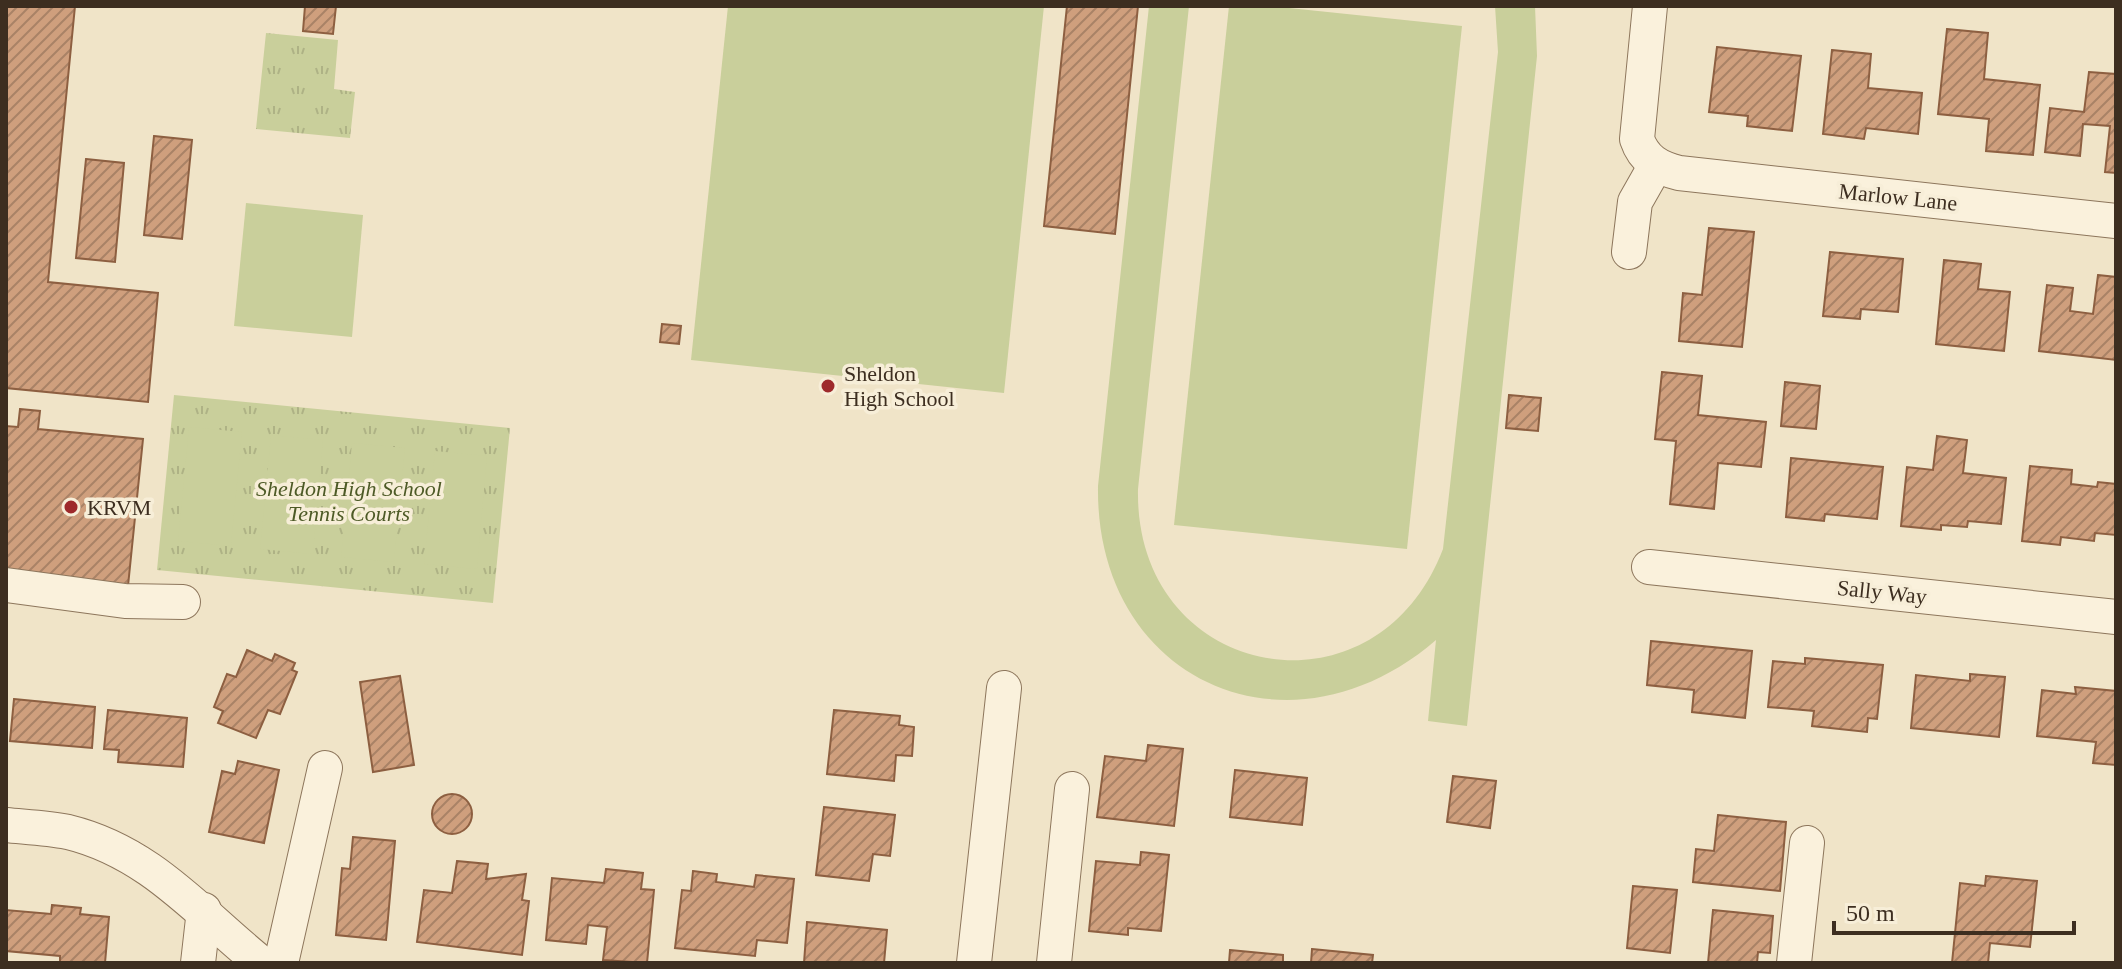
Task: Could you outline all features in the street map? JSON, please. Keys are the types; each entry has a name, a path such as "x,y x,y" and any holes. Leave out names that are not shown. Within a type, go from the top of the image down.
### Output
{"street":[{"path":"1629,252 1635,202 1667,169 1646,157 1637,139 1650,6"},
{"name":"Marlow Lane","path":"1667,169 2116,221"},
{"name":"Sally Way","path":"1649,567 2116,617"},
{"path":"6,585 125,601 183,602"},
{"path":"974,963 1004,688"},
{"path":"281,963 325,768"},
{"path":"1054,963 1072,789"},
{"path":"6,825 69,833 116,848 147,864 204,910 261,963"},
{"path":"1794,963 1807,843"},
{"path":"198,963 204,910"}],"green space":[{"path":"728,6 1044,6 1004,393 691,360"},
{"path":"1149,6 1189,6 1138,489 1147,554 1174,604 1215,639 1264,657 1316,659 1366,642 1410,605 1443,549 1498,52 1495,6 1535,6 1537,56 1467,726 1428,721 1436,640 1379,678 1321,697 1264,698 1211,684 1165,654 1129,610 1106,554 1098,486"},
{"path":"1229,6 1270,6 1462,26 1407,549 1174,525"},
{"path":"266,33 338,40 334,89 355,92 350,138 256,129"},
{"path":"246,203 363,215 352,337 234,326"},
{"name":"Sheldon High School Tennis Courts","path":"174,395 510,428 493,603 157,570"},
{"path":"189,427 242,432 231,546 178,541"},
{"path":"271,435 323,440 313,554 260,549"},
{"path":"352,443 405,448 394,562 341,557"},
{"path":"435,451 487,456 477,569 424,564"}],"building":[{"path":"6,6 75,6 48,282 158,293 148,402 6,388"},
{"path":"305,6 336,6 333,34 303,31"},
{"path":"1067,6 1138,6 1115,234 1044,226"},
{"path":"1947,29 1988,33 1984,79 2040,85 2033,155 1986,151 1989,119 1938,114"},
{"path":"1717,47 1801,56 1792,131 1747,126 1748,116 1709,112"},
{"path":"1832,50 1871,54 1868,88 1922,93 1918,134 1866,128 1864,139 1823,134"},
{"path":"2089,72 2116,74 2116,173 2105,172 2110,126 2083,124 2080,156 2045,152 2050,108 2084,112"},
{"path":"154,136 192,140 182,239 144,235"},
{"path":"86,159 124,163 115,262 76,258"},
{"path":"1709,228 1754,232 1742,347 1679,341 1683,293 1702,295"},
{"path":"1830,252 1903,259 1898,312 1861,309 1860,319 1823,316"},
{"path":"1944,260 1981,264 1978,289 2010,292 2004,351 1936,344"},
{"path":"2098,275 2116,277 2116,360 2039,351 2047,285 2073,288 2070,311 2093,314"},
{"path":"662,324 681,326 679,344 660,342"},
{"path":"1662,372 1702,376 1698,415 1766,422 1761,467 1718,463 1714,509 1670,504 1676,441 1655,439"},
{"path":"1785,382 1820,386 1816,429 1781,426"},
{"path":"1509,395 1541,398 1538,431 1506,428"},
{"name":"KRVM","path":"20,409 40,411 38,429 143,439 128,586 6,574 6,426 18,427"},
{"path":"1937,436 1967,440 1963,473 2006,478 2001,524 1968,521 1967,527 1941,525 1941,530 1901,526 1907,467 1933,470"},
{"path":"1791,458 1883,467 1877,519 1825,514 1824,521 1786,517"},
{"path":"2030,466 2072,470 2071,484 2097,487 2098,482 2116,484 2116,535 2095,533 2094,541 2061,537 2060,545 2022,541"},
{"path":"1651,641 1752,651 1745,718 1692,712 1694,690 1647,685"},
{"path":"247,650 272,661 275,654 295,663 292,670 297,672 280,714 268,710 256,738 218,723 223,711 214,707 227,674 236,677"},
{"path":"1805,658 1883,665 1877,719 1868,718 1867,732 1812,726 1814,711 1768,707 1773,661 1805,664"},
{"path":"1970,674 2005,677 1999,737 1911,728 1916,675 1970,681"},
{"path":"400,676 414,765 373,772 360,682"},
{"path":"2075,687 2116,691 2116,765 2093,763 2096,742 2037,736 2042,690 2076,694"},
{"path":"14,699 95,707 92,748 10,741"},
{"path":"108,710 187,718 183,767 118,762 119,750 104,749"},
{"path":"834,710 900,716 899,725 914,727 912,756 896,755 894,781 827,774"},
{"path":"1148,745 1183,749 1174,826 1097,817 1105,756 1146,761"},
{"path":"238,761 279,770 264,843 209,832 222,771 235,774"},
{"path":"1235,770 1307,778 1302,825 1230,817"},
{"path":"1453,776 1496,781 1490,828 1447,822"},
{"path":"452,794 466,800 472,814 466,828 452,834 438,828 432,814 438,800"},
{"path":"824,807 895,815 890,856 873,854 869,881 816,875"},
{"path":"1718,815 1786,822 1780,891 1693,882 1696,849 1714,851"},
{"path":"353,837 395,841 386,940 336,935 342,868 350,869"},
{"path":"1141,852 1169,855 1161,931 1128,928 1128,935 1089,931 1096,861 1140,865"},
{"path":"457,861 488,864 486,879 526,874 522,900 529,901 522,955 417,942 424,890 452,893"},
{"path":"606,869 643,873 641,889 654,890 647,963 603,960 607,927 588,925 586,944 546,940 552,878 604,883"},
{"path":"693,871 717,874 716,882 754,887 756,875 794,879 787,943 757,940 755,956 675,948 682,890 691,891"},
{"path":"1986,876 2037,881 2030,947 1990,943 1988,963 1952,963 1960,883 1985,886"},
{"path":"1633,886 1677,890 1670,953 1627,948"},
{"path":"52,905 81,908 80,914 109,917 105,963 60,963 60,956 6,951 6,910 51,914"},
{"path":"1713,910 1773,916 1770,953 1758,952 1757,963 1708,963"},
{"path":"807,922 887,930 884,963 804,963"},
{"path":"1312,949 1373,955 1372,963 1311,963"},
{"path":"1230,950 1283,955 1283,963 1229,963"}],"place":[{"name":"Sheldon High School","path":"828,386"},
{"name":"KRVM","path":"71,507"}]}
